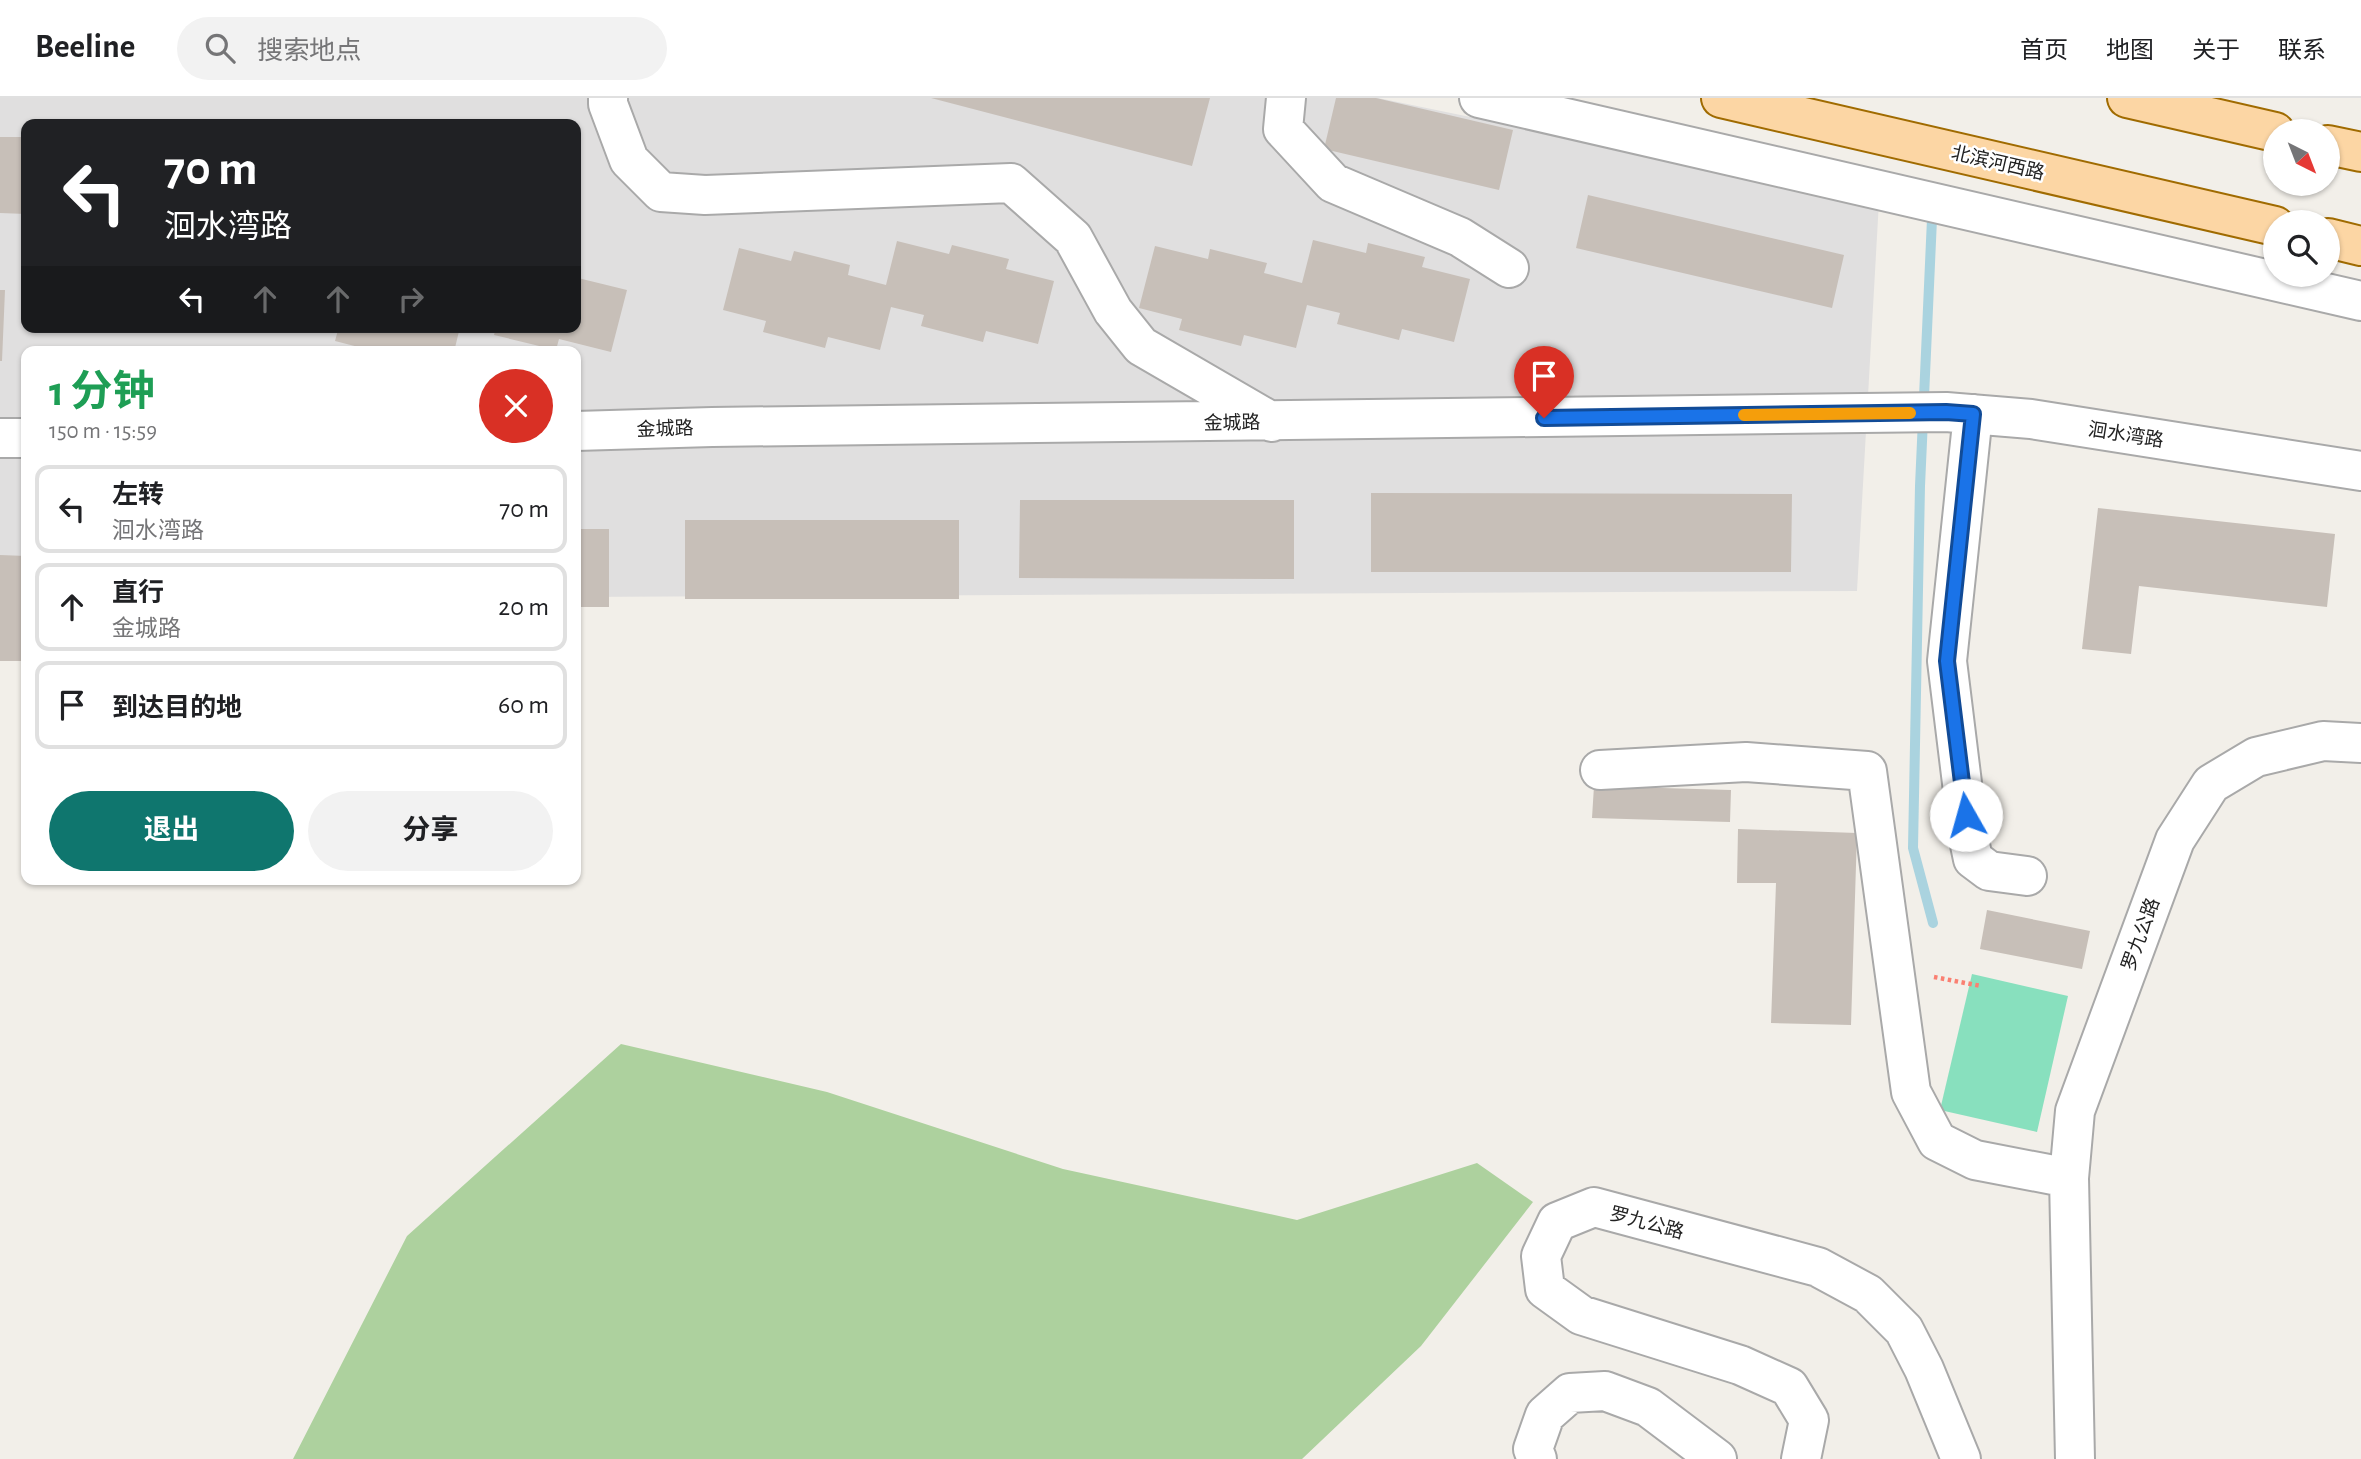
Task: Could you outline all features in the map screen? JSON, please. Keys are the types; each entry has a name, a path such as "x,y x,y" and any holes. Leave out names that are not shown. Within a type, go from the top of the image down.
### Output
{"main road":[{"name":"北滨河西路","path":"1721,98 2263,223"},
{"path":"2127,98 2263,129"},
{"path":"2340,148 2361,152"},
{"path":"2340,241 2361,246"}],"street":[{"path":"608,98 629,160 661,192 705,195 1011,183 1073,238 1113,311 1141,346 1272,422"},
{"path":"1286,98 1283,129 1333,183 1460,237 1509,268"},
{"path":"1479,98 2361,301"},
{"name":"金城路","path":"581,431 1889,413"},
{"name":"洄水湾路","path":"1889,413 1959,413 2031,419 2361,471"},
{"path":"1959,413 1947,661 1964,799 1973,859 1989,871 2027,876"},
{"path":"0,438 21,438"},
{"name":"罗九公路","path":"2075,1459 2069,1178 2075,1111 2175,840 2211,784 2256,757 2323,741 2361,743"},
{"path":"1600,770 1746,761 1867,771 1911,1092 1937,1141 1975,1160 2069,1178"},
{"name":"罗九公路","path":"1801,1459 1809,1420 1789,1387 1740,1365 1581,1315 1545,1289 1541,1256 1557,1222 1594,1207 1818,1267 1868,1294 1904,1330 1924,1369 1961,1459"},
{"path":"1536,1459 1533,1449 1545,1415 1570,1393 1605,1391 1648,1407 1717,1459"}],"path":[{"path":"1895,969 1981,986"}],"shaded area":[{"path":"0,98 1378,98 1879,201 1857,591 581,597 581,346 21,346 21,599 0,599"}],"green space":[{"path":"1972,974 2068,996 2037,1132 1940,1110"},
{"path":"621,1044 827,1092 1063,1169 1297,1220 1477,1163 1533,1202 1421,1346 1302,1459 293,1459 407,1236"}],"building":[{"path":"931,98 1210,98 1192,166"},
{"path":"1336,98 1376,98 1513,130 1499,190 1324,149"},
{"path":"0,137 21,137 21,214 0,213"},
{"path":"1588,195 1844,255 1832,308 1576,248"},
{"path":"1313,240 1366,253 1368,243 1425,257 1422,267 1470,279 1454,342 1402,329 1399,340 1337,324 1340,313 1307,305 1296,348 1244,335 1241,346 1179,330 1182,319 1139,308 1155,246 1208,259 1210,249 1267,263 1264,273 1302,283"},
{"path":"897,241 949,254 952,245 1009,259 1006,269 1054,281 1038,344 986,331 983,342 921,326 924,315 891,307 880,350 828,337 825,348 763,332 766,321 723,310 739,248 791,261 794,251 850,265 848,275 886,285"},
{"path":"581,279 627,290 611,352 559,339 557,346 539,346 494,335 581,333"},
{"path":"0,290 5,290 2,361 0,361"},
{"path":"337,333 459,333 455,346 355,346 335,341"},
{"path":"1371,493 1792,494 1791,572 1371,572"},
{"path":"1020,500 1294,500 1294,579 1019,578"},
{"path":"2098,508 2335,534 2327,607 2139,586 2131,654 2082,649"},
{"path":"685,520 959,520 959,599 685,599"},
{"path":"581,529 609,529 609,607 581,607"},
{"path":"0,555 21,556 21,661 0,661"},
{"path":"1594,786 1731,790 1730,822 1592,818"},
{"path":"1738,829 1857,833 1851,1025 1771,1023 1776,883 1737,883"},
{"path":"1987,910 2090,931 2082,969 1980,949"}],"waterway":[{"path":"1932,219 1920,486 1913,848 1933,923"}],"slow traffic":[{"path":"1744,415 1910,413"}],"route":[{"path":"1544,418 1946,412 1973,414 1947,661 1966,815"}]}
